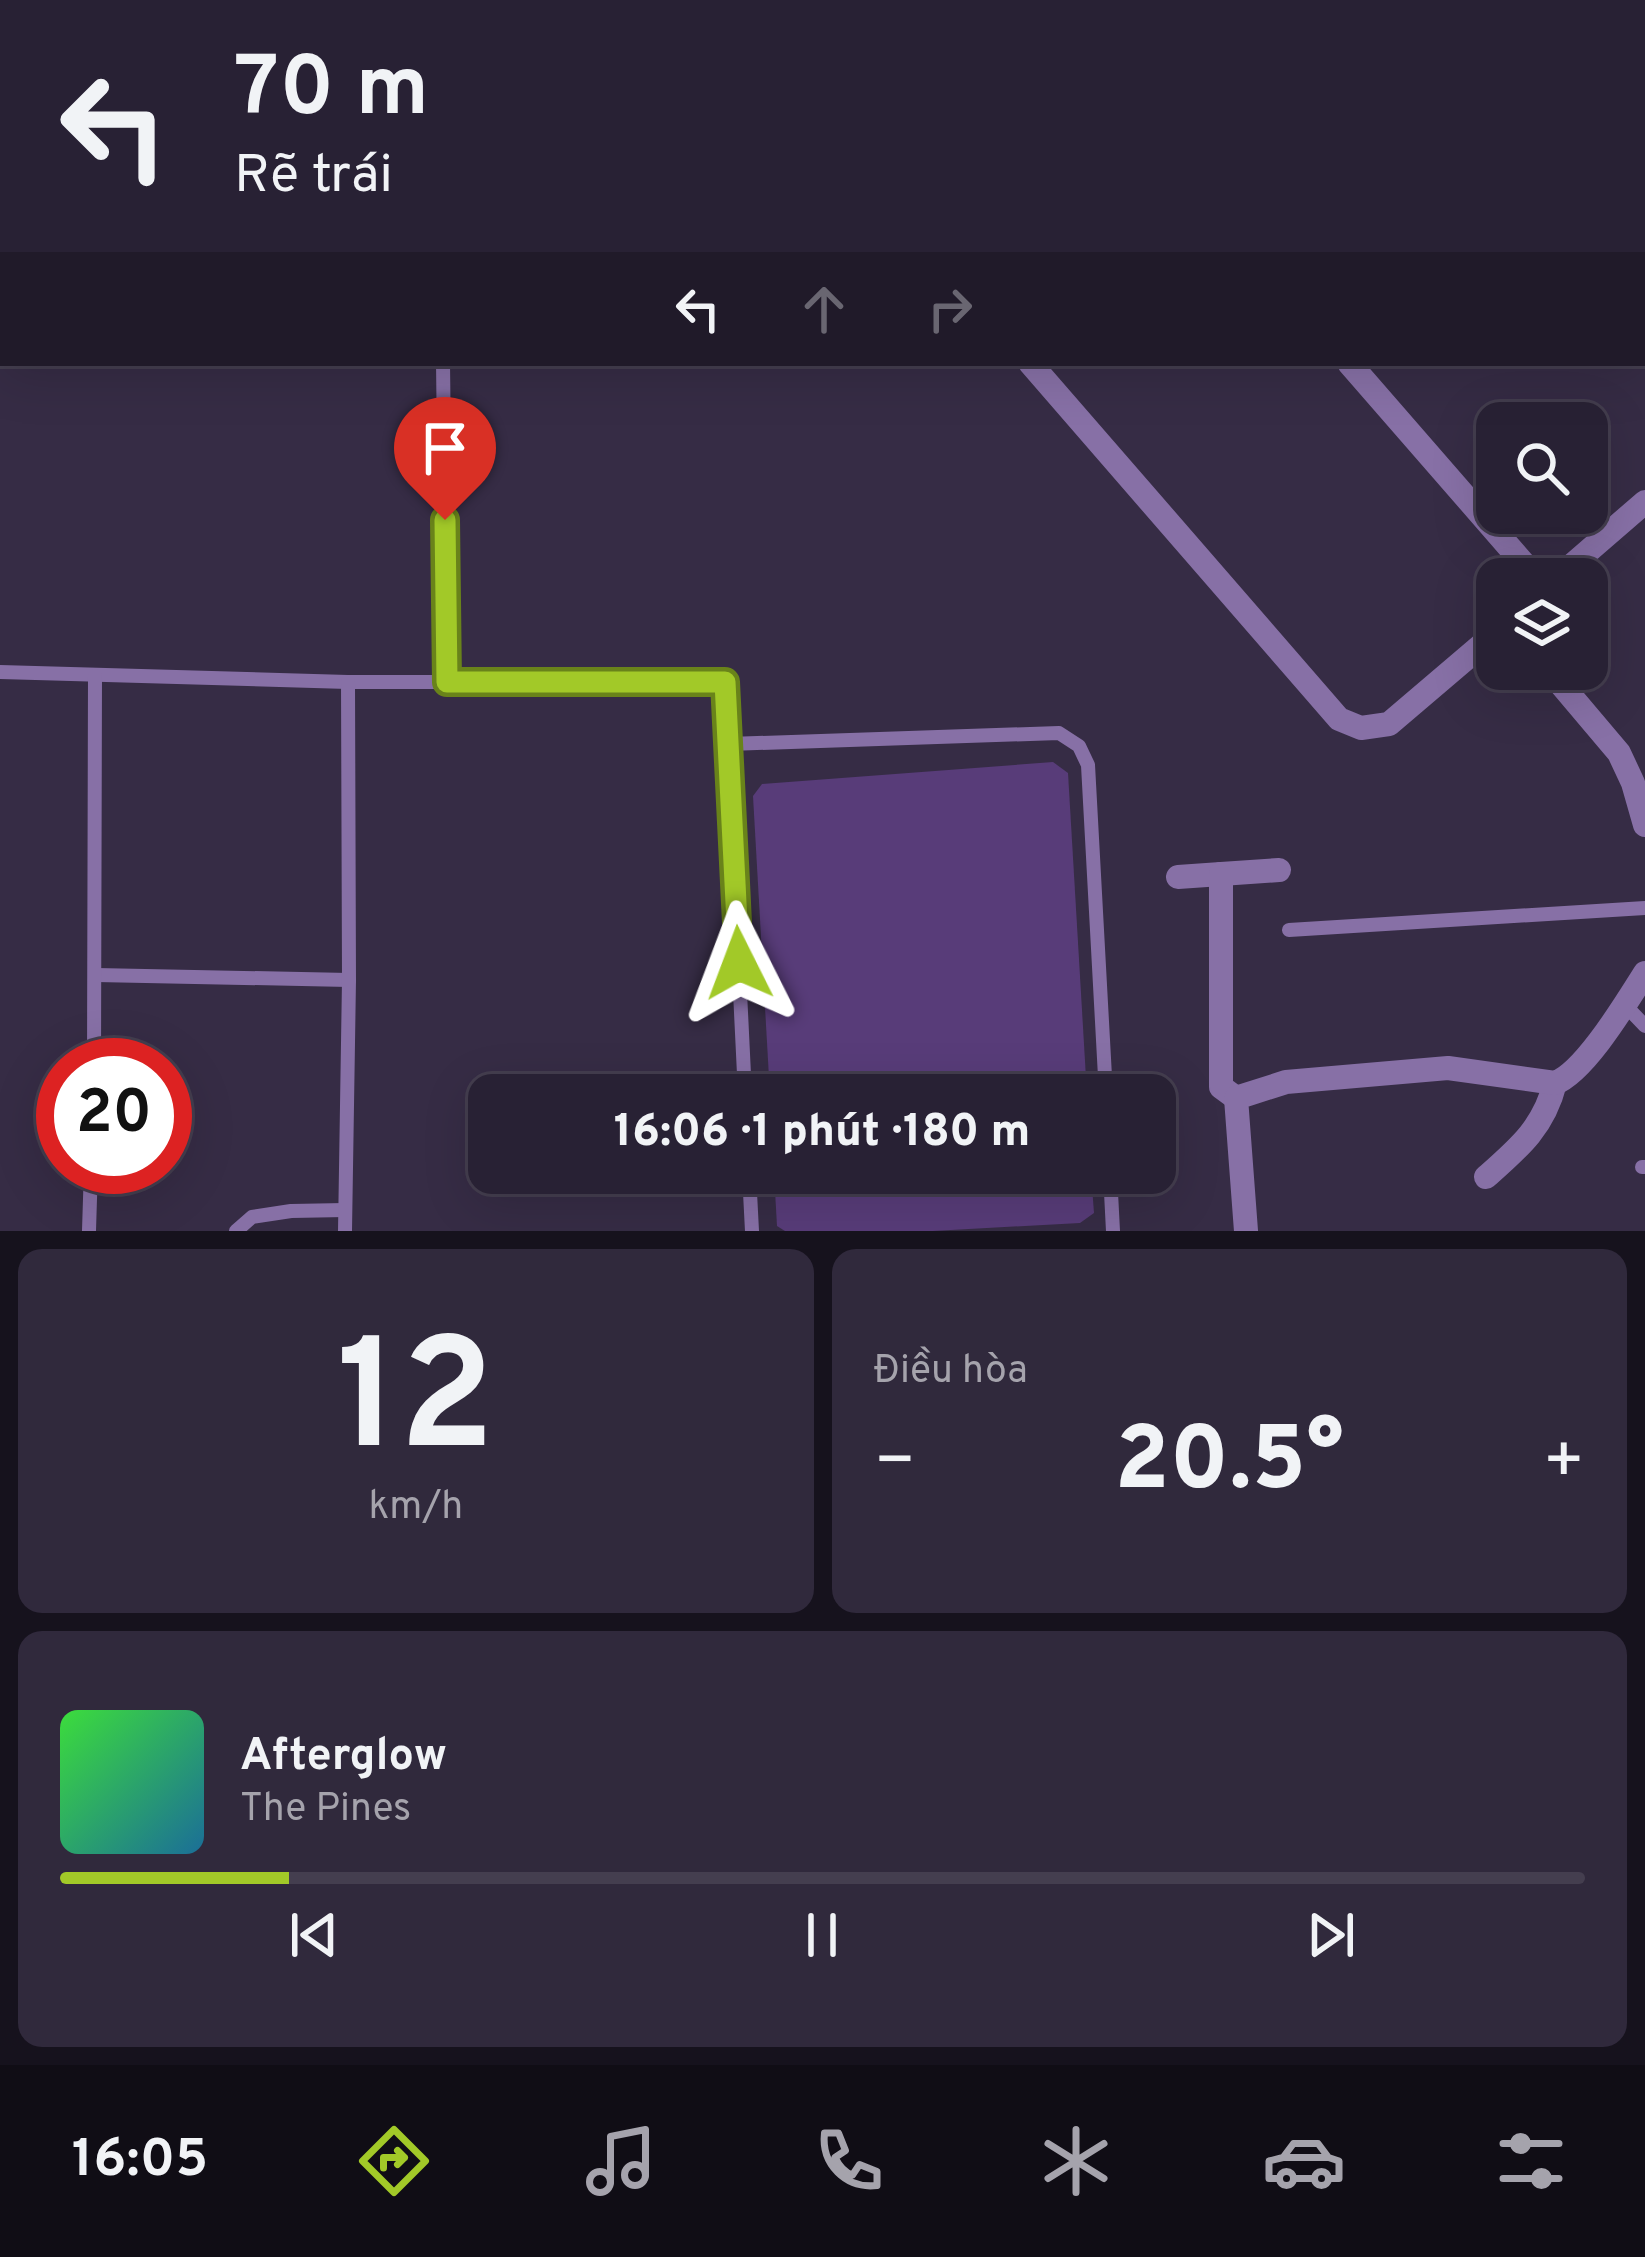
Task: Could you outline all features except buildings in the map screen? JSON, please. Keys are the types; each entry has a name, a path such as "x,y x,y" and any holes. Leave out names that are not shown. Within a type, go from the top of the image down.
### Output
{"street":[{"path":"1033,366 1339,719 1361,728 1389,724 1476,650"},
{"path":"1351,366 1520,558"},
{"path":"1580,558 1645,502"},
{"path":"1566,690 1639,780 1645,825"},
{"path":"1178,877 1279,870"},
{"path":"1221,874 1221,1087 1236,1098 1246,1231"},
{"path":"1236,1098 1286,1082 1448,1068 1555,1083 1576,1068 1645,973"},
{"path":"1486,1177 1539,1126 1555,1083"}],"lane":[{"path":"443,366 447,682"},
{"path":"0,672 348,682 725,682 744,1074"},
{"path":"95,676 95,1038"},
{"path":"345,1231 348,682"},
{"path":"729,744 1059,733 1079,746 1088,765 1105,1074"},
{"path":"1288,930 1645,908"},
{"path":"96,976 349,980"},
{"path":"1625,1005 1645,1026"},
{"path":"89,1231 90,1194"},
{"path":"750,1194 752,1231"},
{"path":"1111,1194 1113,1231"},
{"path":"236,1231 252,1217 345,1210"}],"shaded area":[{"path":"1053,762 1068,773 1086,1074 769,1074 753,796 762,784"},
{"path":"775,1194 1093,1194 1094,1213 1080,1223 933,1231 785,1231 777,1226"}],"route":[{"path":"445,520 447,682 725,682 739,963"}]}
